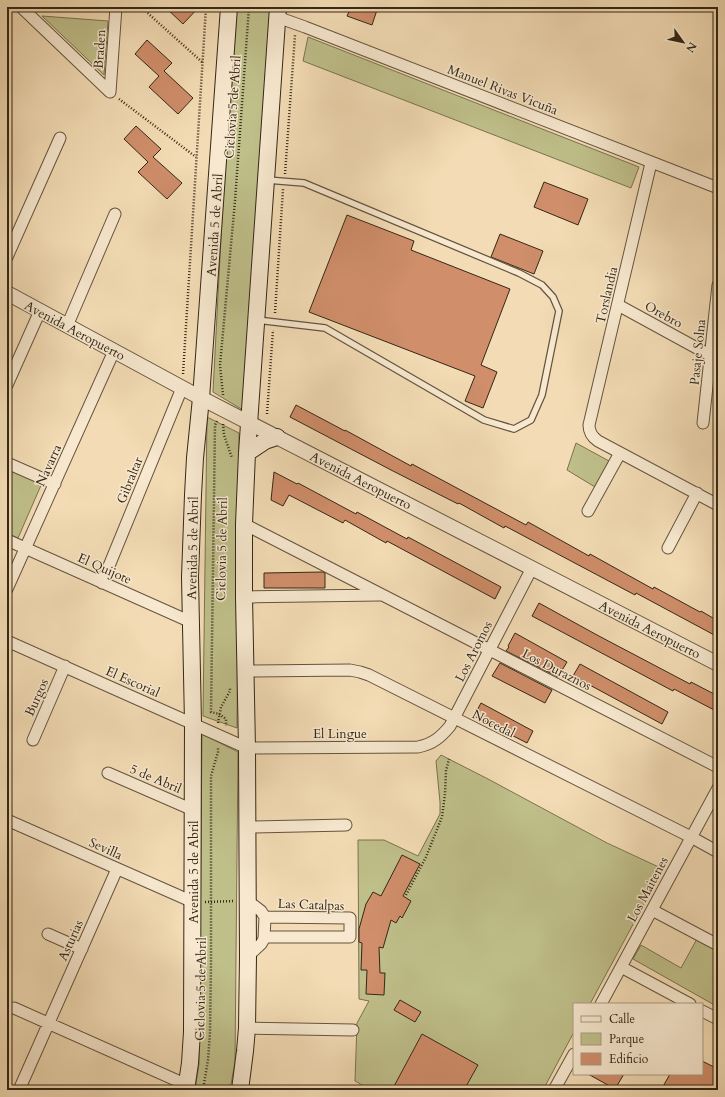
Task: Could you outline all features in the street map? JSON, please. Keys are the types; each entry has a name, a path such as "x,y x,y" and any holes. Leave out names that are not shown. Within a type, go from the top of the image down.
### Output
{"main road":[{"name":"Avenida 5 de Abril","path":"187,1087 192,1048 193,723 190,577 193,495 195,458 202,398 229,7"},
{"path":"240,1090 246,1051 248,956 244,524 247,453 278,12"},
{"path":"247,453 265,441 277,437"}],"street":[{"name":"Braden","path":"110,92 116,7"},
{"path":"25,9 110,92"},
{"name":"Manuel Rivas Vicuña","path":"278,12 295,23 718,188"},
{"path":"7,257 60,138"},
{"name":"Torslandia","path":"620,453 594,438 589,429 589,424 651,163"},
{"path":"67,326 115,214"},
{"name":"Pasaje Solna","path":"703,423 714,358 718,285"},
{"name":"Avenida Aeropuerto","path":"7,293 249,423 718,664"},
{"name":"Orebro","path":"618,305 714,358"},
{"path":"7,385 40,311"},
{"name":"Navarra","path":"7,589 114,351"},
{"name":"Gibraltar","path":"102,583 182,388"},
{"path":"588,511 620,453 718,504"},
{"path":"7,463 55,484"},
{"path":"668,548 697,493"},
{"name":"Los Duraznos","path":"244,524 718,767"},
{"name":"El Quijote","path":"7,540 191,622"},
{"name":"Los Aromos","path":"433,742 444,732 454,718 532,568"},
{"name":"Los Duraznos","path":"244,597 382,595"},
{"name":"El Escorial","path":"7,641 247,748"},
{"name":"Burgos","path":"32,740 65,666"},
{"name":"Nocedal","path":"245,672 350,670 360,672 377,679 718,852"},
{"name":"El Lingue","path":"247,748 418,747 433,742"},
{"name":"5 de Abril","path":"108,773 193,810"},
{"name":"Los Maitenes","path":"602,1003 718,788"},
{"name":"Sevilla","path":"7,821 193,902"},
{"path":"248,827 346,825"},
{"name":"Asturias","path":"19,1090 117,869"},
{"name":"Las Catalpas","path":"248,900 261,911 265,917 264,937 350,937 350,918 265,917"},
{"path":"652,910 718,945"},
{"path":"48,934 82,949"},
{"path":"248,956 261,944 264,937"},
{"path":"621,967 688,1003"},
{"path":"14,1008 187,1087"},
{"path":"703,1012 718,1019"},
{"path":"247,1028 353,1030"},
{"path":"554,1090 573,1056"}],"lane":[{"path":"257,320 325,328 484,420 514,430 531,420 542,396 559,311 553,297 542,285 519,273 304,183 266,180"}],"path":[{"path":"141,7 203,62"},
{"path":"184,370 206,7"},
{"name":"Ciclovia 5 de Abril","path":"233,464 223,429 220,365 235,201 249,7"},
{"path":"267,414 295,23"},
{"path":"110,92 197,158"},
{"path":"222,737 226,719 219,714 210,712 215,425 223,409"},
{"name":"Ciclovia 5 de Abril","path":"203,1090 209,1048 211,963 211,776 222,737 219,714 230,690 230,686"},
{"path":"406,895 426,857 442,817 446,771 450,760"},
{"path":"193,902 248,900"}],"green space":[{"path":"233,7 271,7 243,410 213,392"},
{"path":"42,16 108,21 104,75"},
{"path":"308,37 639,167 631,188 303,61"},
{"path":"207,417 239,433 237,728 203,716"},
{"path":"576,443 609,461 595,487 567,470"},
{"path":"7,469 42,483 18,538 7,533"},
{"path":"202,734 238,752 235,1062 230,1090 195,1090 199,1064"},
{"path":"441,755 607,843 663,869 591,1003 573,1003 573,1034 543,1090 371,1090 355,1081 357,1023 369,1001 359,999 358,840 384,840 418,856 440,814 436,761"},
{"path":"698,937 718,948 718,1007 633,959 641,945 681,968"}],"building":[{"path":"165,7 199,7 183,24"},
{"path":"351,7 368,7 377,10 372,25 347,16"},
{"path":"147,40 172,63 164,71 193,98 178,114 149,87 159,76 135,54"},
{"path":"136,126 161,149 153,157 182,183 167,199 138,172 148,162 124,139"},
{"path":"544,182 588,199 578,225 534,207"},
{"path":"347,215 414,241 411,250 510,289 481,365 497,372 483,408 465,401 475,376 309,312"},
{"path":"500,234 543,251 534,274 491,257"},
{"path":"296,405 411,466 412,464 526,525 528,522 653,589 654,587 700,612 701,611 718,621 718,637 636,593 635,595 505,526 504,528 459,503 458,504 391,470 290,417"},
{"path":"274,472 356,514 357,512 407,539 408,537 501,587 495,599 387,541 386,543 345,520 343,523 289,495 283,506 271,500"},
{"path":"264,573 325,573 325,588 264,588"},
{"path":"539,603 690,684 691,682 718,696 718,712 674,689 673,691 532,616"},
{"path":"515,633 567,662 558,677 506,651"},
{"path":"500,663 552,690 545,703 492,676"},
{"path":"580,664 668,712 662,724 573,676"},
{"path":"481,703 533,731 527,743 474,716"},
{"path":"402,855 420,864 403,896 411,901 402,918 400,916 396,923 391,920 383,948 379,947 380,973 385,973 384,995 366,994 367,970 361,970 362,943 359,942 359,929 366,904 373,892 381,896"},
{"path":"400,1000 421,1012 415,1022 394,1010"},
{"path":"422,1034 478,1065 464,1090 392,1090"},
{"path":"703,1062 718,1069 718,1090 661,1090 669,1075 703,1075"},
{"path":"590,1075 623,1075 615,1089"}]}
